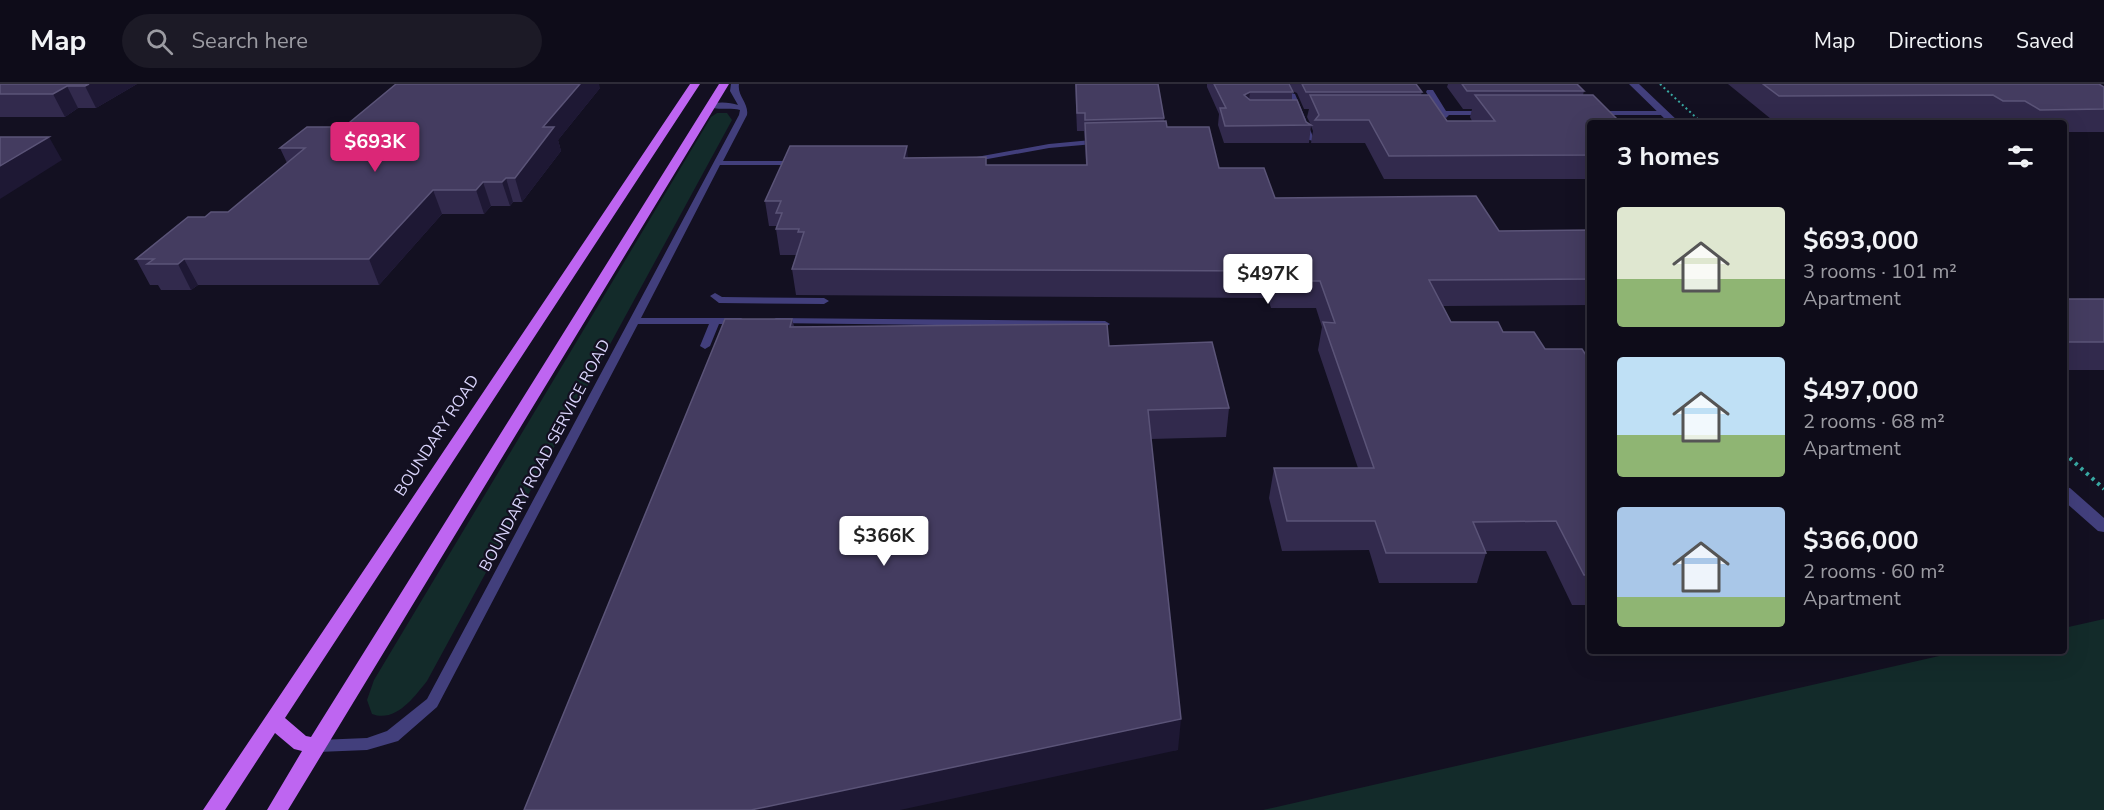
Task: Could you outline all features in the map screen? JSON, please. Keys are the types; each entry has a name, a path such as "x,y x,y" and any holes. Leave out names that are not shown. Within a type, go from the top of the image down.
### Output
{"main road":[{"name":"BOUNDARY ROAD","path":"277,810 318,746 695,107 695,84"},
{"name":"BOUNDARY ROAD","path":"213,810 695,107 724,84"},
{"path":"273,720 301,743 318,746"}],"street":[{"path":"1634,84 1672,120"},
{"path":"2067,495 2104,527"}],"lane":[{"path":"735,84 734,91 744,109"},
{"path":"1430,92 1451,123"},
{"path":"1291,94 1310,139"},
{"path":"695,107 730,105 744,109"},
{"name":"BOUNDARY ROAD SERVICE ROAD","path":"318,746 368,744 392,736 432,703 744,109"},
{"path":"1289,113 1310,113"},
{"path":"1410,113 1492,113"},
{"path":"1588,113 1664,113"},
{"path":"961,161 1049,146 1107,141"},
{"path":"717,164 810,163"},
{"path":"715,296 719,300 824,301"},
{"path":"634,321 1105,324"},
{"path":"705,346 715,321"}],"path":[{"path":"1660,84 1699,120"},
{"path":"2067,456 2104,489"}],"green space":[{"path":"717,113 727,113 732,120 427,681 397,712 381,716 372,714 367,700 374,680 711,117"},
{"path":"2104,619 2104,810 1263,810 1948,654 2067,654 2067,627"}],"building":[{"path":"0,84 89,84 67,86 53,94 0,94"},
{"path":"396,84 580,84 543,127 554,127 515,178 506,178 502,182 483,182 476,190 433,190 369,259 184,259 178,264 147,264 154,259 136,259 188,217 205,217 211,212 228,212 305,148 280,148 307,127 344,127"},
{"path":"1076,84 1158,84 1164,118 1085,120 1085,113 1077,113"},
{"path":"1214,84 1289,84 1293,92 1250,92 1244,95 1250,100 1297,100 1306,122 1311,125 1225,126 1220,108 1226,108"},
{"path":"1302,84 1416,84 1422,92 1306,92"},
{"path":"1462,84 1577,84 1584,91 1467,91"},
{"path":"1763,84 2099,84 2104,87 2104,109 2040,110 2025,101 2003,101 1993,95 1779,96"},
{"path":"1310,95 1429,95 1447,121 1495,121 1475,95 1593,95 1618,120 1587,120 1587,155 1389,156 1369,120 1315,120 1319,115"},
{"path":"1166,121 1167,127 1209,127 1219,168 1264,168 1275,198 1476,196 1499,231 1587,230 1587,279 1429,280 1451,322 1498,322 1503,332 1534,332 1545,349 1582,349 1587,356 1587,575 1584,575 1556,521 1473,522 1486,553 1386,553 1375,521 1287,521 1274,468 1374,468 1323,322 1335,323 1320,281 1274,281 1271,271 792,269 804,232 798,232 799,229 776,229 782,213 776,213 781,201 765,201 790,146 907,146 904,158 986,157 986,165 1087,165 1085,123"},
{"path":"0,137 49,137 0,166"},
{"path":"2067,299 2104,299 2104,342 2067,342"},
{"path":"725,319 792,319 790,327 1107,324 1109,346 1212,342 1229,408 1148,410 1181,719 751,810 524,810"}]}
